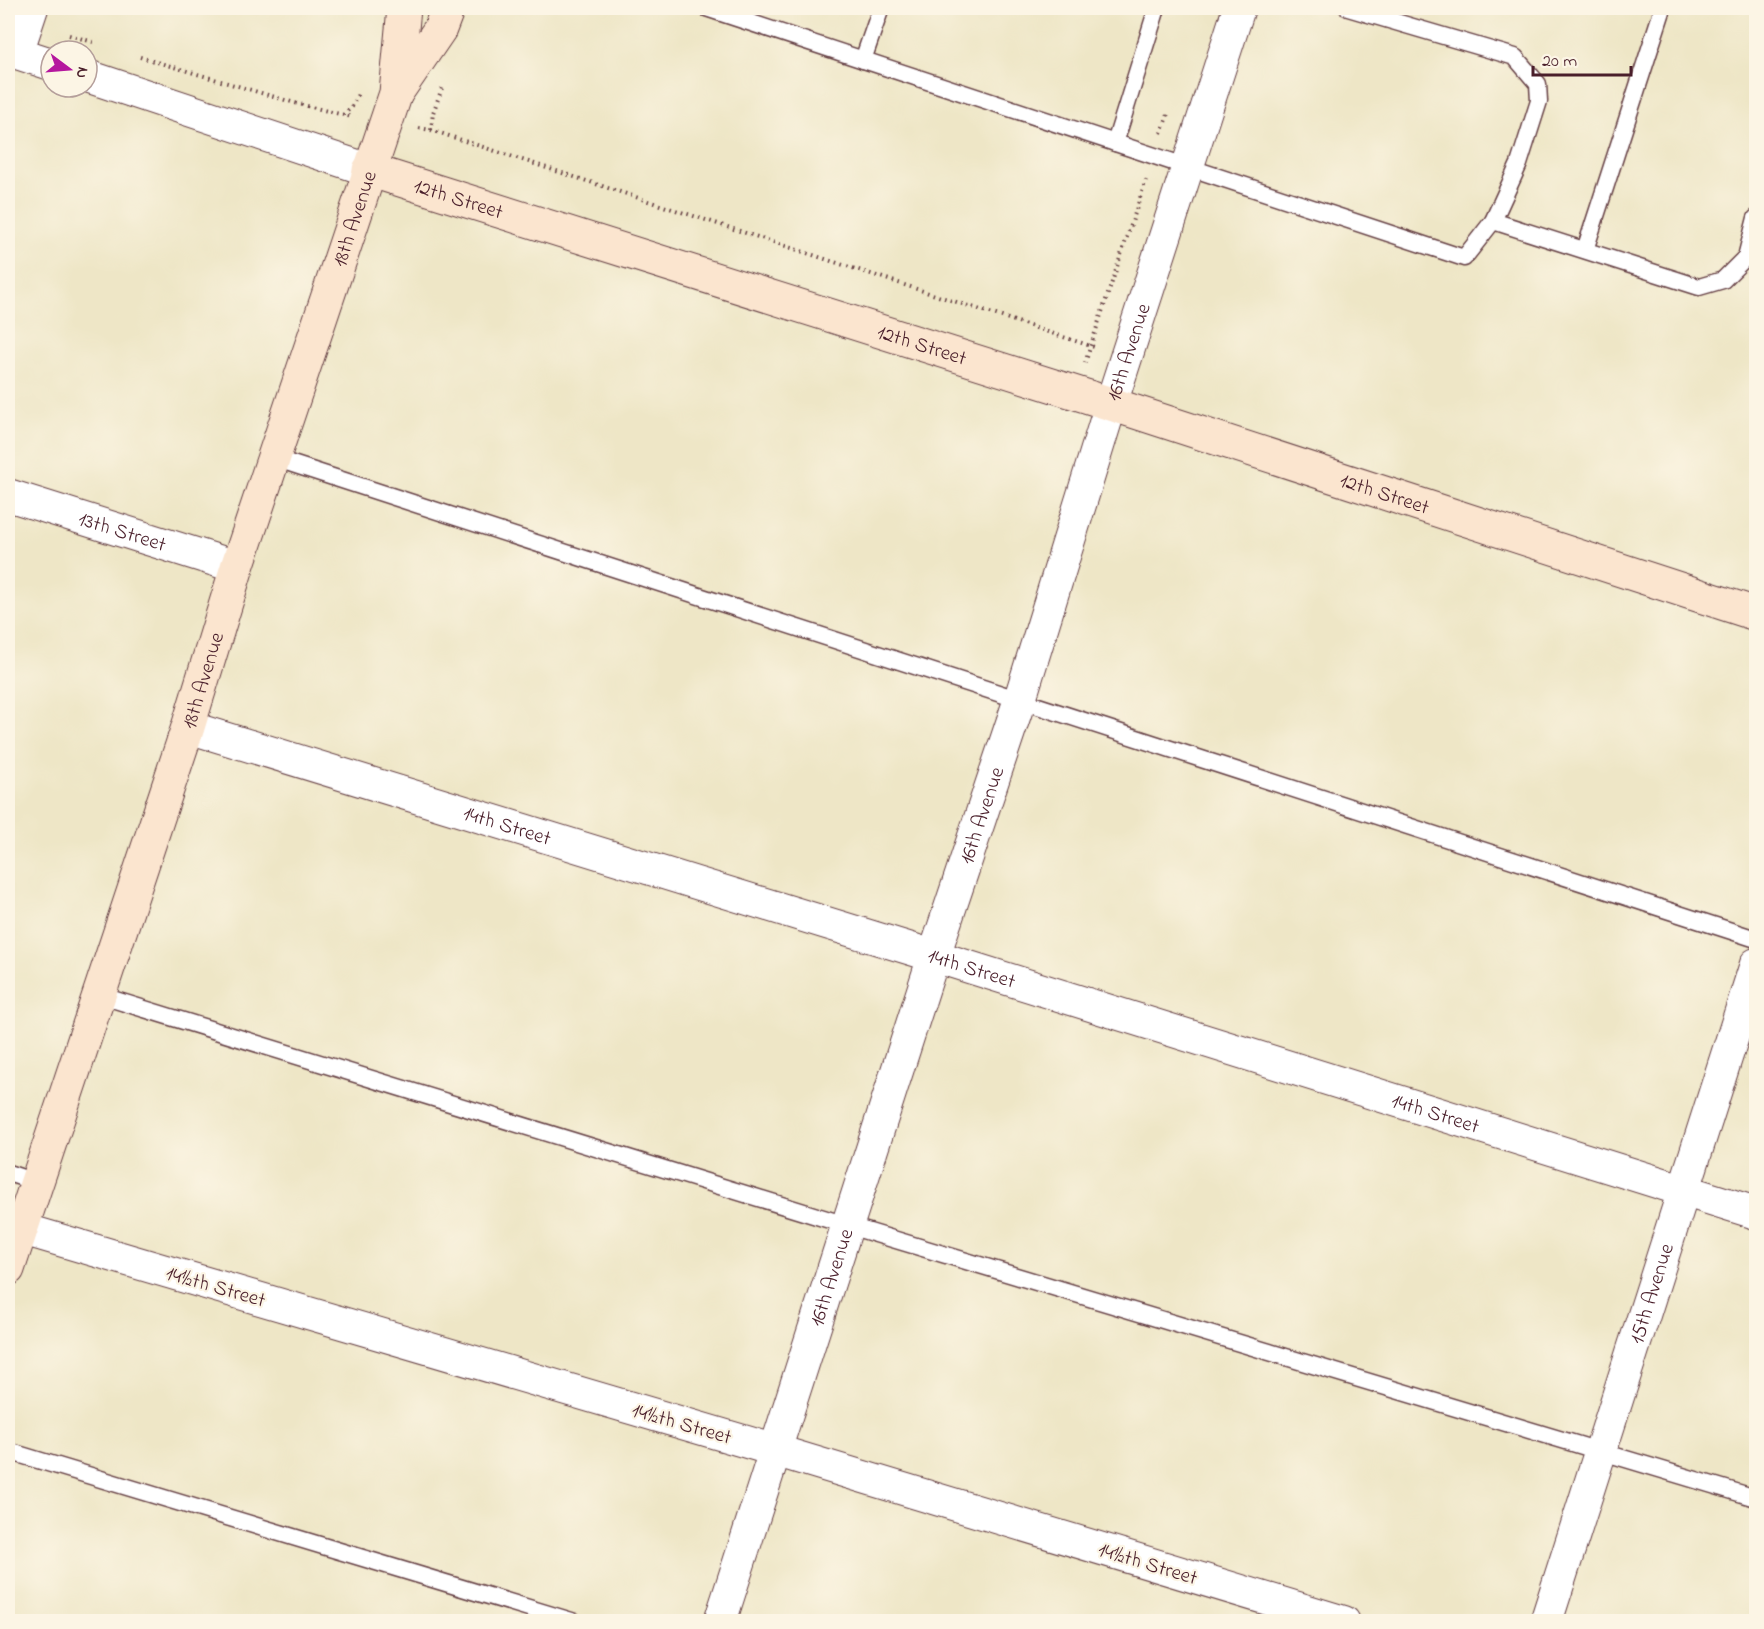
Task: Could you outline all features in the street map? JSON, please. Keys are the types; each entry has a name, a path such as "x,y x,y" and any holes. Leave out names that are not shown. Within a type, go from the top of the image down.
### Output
{"street":[{"name":"18th Avenue","path":"8,1269 19,1228 21,1178 99,994 188,727 237,567 391,107 404,8"},
{"name":"18th Avenue","path":"391,107 440,28 448,8"},
{"name":"16th Avenue","path":"720,1622 846,1225 1020,699 1111,404 1239,8"},
{"path":"30,15 12,51 39,60"},
{"name":"12th Street","path":"99,80 369,170 1111,404 1756,614"},
{"name":"13th Street","path":"8,495 237,567"},
{"name":"14th Street","path":"188,727 934,956 1756,1213"},
{"name":"15th Avenue","path":"1546,1622 1756,964"},
{"name":"14½th Street","path":"19,1228 774,1450 1344,1622"}],"lane":[{"path":"706,8 1464,258 1493,221 1522,154 1539,101 1538,84 1515,57 1348,8"},
{"path":"864,60 881,8"},
{"path":"1115,143 1157,8"},
{"path":"1585,250 1663,8"},
{"path":"1493,221 1699,287 1723,280 1746,257 1756,218"},
{"path":"274,458 1756,939"},
{"path":"99,994 846,1225 1756,1498"},
{"path":"8,1451 574,1622"}],"path":[{"path":"30,15 85,39"},
{"path":"139,56 337,114 391,107 431,130 1099,349"},
{"path":"1083,369 1169,111"}]}
